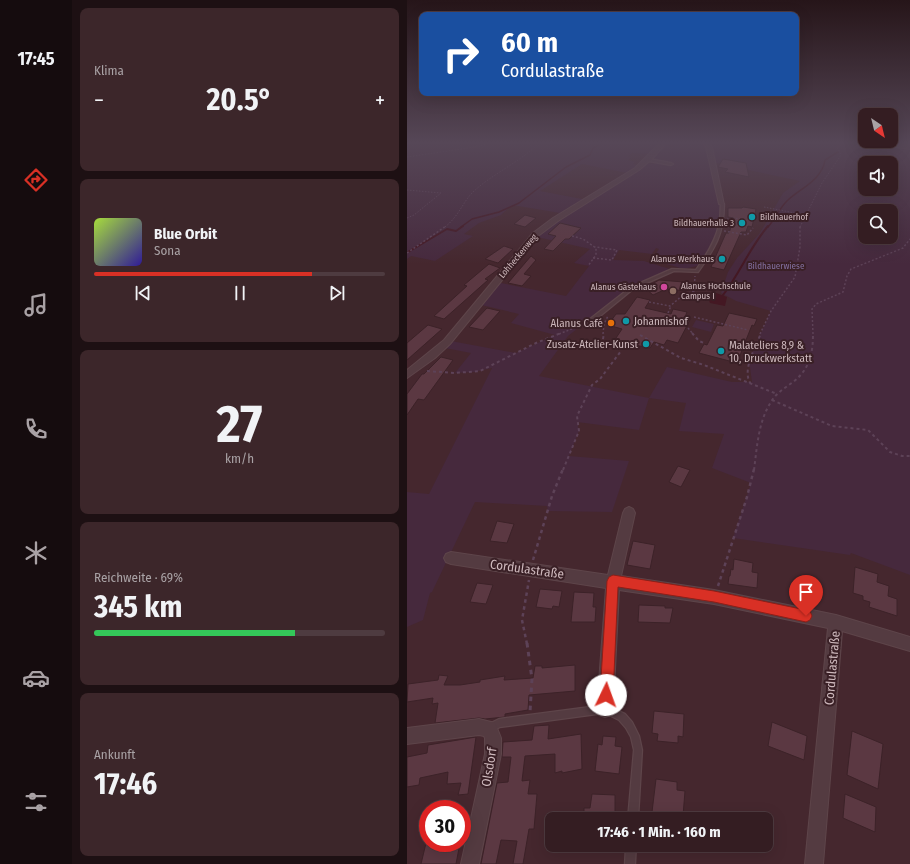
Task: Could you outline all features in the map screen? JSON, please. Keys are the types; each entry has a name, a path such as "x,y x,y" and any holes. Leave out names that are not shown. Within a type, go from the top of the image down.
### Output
{"street":[{"name":"Lohheckenweg","path":"407,375 447,342 537,233 559,215 615,183"},
{"path":"717,183 721,204"},
{"path":"601,709 613,581 629,514"},
{"name":"Cordulastraße","path":"451,558 714,597 836,622 814,864"},
{"path":"836,622 910,644"},
{"path":"407,736 479,727 489,729"},
{"name":"Olsdorf","path":"470,864 493,754 493,738 489,729"}],"lane":[{"path":"587,324 627,290 669,272 677,270 697,271 711,251 721,231 721,204"},
{"path":"489,729 499,723 601,709 622,717 629,725 635,736 639,750 634,812"},
{"path":"630,864 631,852"}],"path":[{"path":"407,252 428,240 455,219 473,192 485,183"},
{"path":"751,384 748,380 748,367 761,332 771,311 795,277 800,247 799,228 823,183"},
{"path":"407,190 433,191 431,193 441,193 414,215 407,218"},
{"path":"764,207 805,215"},
{"path":"733,218 741,219"},
{"path":"721,231 747,234 753,228"},
{"path":"572,236 583,239 595,247 617,250 612,260 593,258"},
{"path":"714,597 751,483 764,419 772,400 777,394 800,377 809,365 812,351 813,306 843,292 847,276 851,269 903,248 910,239"},
{"path":"588,266 597,252 595,247"},
{"path":"668,313 672,305 682,296 694,291 697,271"},
{"path":"649,302 665,306 672,305"},
{"path":"602,345 602,338 605,330 603,324 613,310 607,307"},
{"path":"694,317 748,330"},
{"path":"415,369 455,373 480,371 497,364 536,343 587,324"},
{"path":"688,328 699,341 704,343"},
{"path":"640,335 648,341 669,350 681,358 704,365 777,394"},
{"path":"530,719 532,679 530,658 521,620 530,569 552,496 579,431 577,416 591,385 600,379 621,351"},
{"path":"772,400 810,415 832,426 868,430 889,452 896,455 910,456"}],"green space":[{"path":"407,183 552,183 540,191 587,200 618,183 717,183 719,190 722,212 721,223 713,246 705,260 699,259 700,262 697,266 684,269 652,260 659,249 656,248 652,254 619,250 613,260 644,261 673,270 623,293 568,336 539,376 649,398 639,430 577,422 579,431 569,456 629,461 612,512 548,511 547,506 475,502 432,592 430,593 423,620 407,627 407,492 429,494 492,368 474,372 455,373 471,353 445,348 451,341 516,353 555,335 511,323 519,314 477,304 496,282 566,296 589,266 574,263 590,249 537,237 561,215 558,214 560,213 512,205 501,215 479,223 464,234 473,236 435,261 411,256 407,259"},
{"name":"Bildhauerwiese","path":"797,183 858,183 858,196 898,196 898,183 910,183 910,575 851,553 850,555 733,538 751,483 712,468 724,434 679,431 686,403 649,398 667,367 732,382 752,382 749,360 771,311 736,301 721,293 728,272 737,258 760,233 783,193"},
{"path":"696,320 714,324 711,332 692,327"}],"shaded area":[{"path":"716,293 727,297 725,306 710,303 708,298"}],"building":[{"path":"743,207 756,209 752,227 748,226 746,232 741,232 724,270 711,267 726,233 729,233 734,218 728,217 728,208"},
{"path":"525,215 536,218 525,227 514,224"},
{"path":"560,223 581,228 569,239 565,239 553,251 544,249 556,236 548,234"},
{"path":"504,246 513,249 498,263 485,259"},
{"path":"531,256 536,260 524,274 531,276 522,286 508,283"},
{"path":"489,264 500,268 485,279 488,280 444,319 434,316 467,286 464,285"},
{"name":"Alanus Gästehaus","path":"659,280 684,282 688,284 687,291 666,289 653,295 645,288"},
{"name":"Johannishof","path":"637,297 650,300 645,308 671,314 673,309 687,312 685,317 691,318 678,343 667,340 664,345 654,342 650,348 614,341 622,329 608,325 616,314 625,314"},
{"path":"487,308 500,311 483,330 469,327"},
{"path":"729,313 757,319 754,326 752,325 737,363 699,353 704,344 707,345 717,325 723,326"},
{"path":"428,325 442,329 407,360 407,343"},
{"path":"441,357 453,360 424,400 418,399 407,415 407,394 422,374 424,374"},
{"path":"678,466 690,470 681,487 669,482"},
{"path":"497,521 514,524 507,543 490,541"},
{"path":"633,541 655,545 650,569 627,565"},
{"path":"734,559 753,563 752,572 758,573 757,588 728,584 731,569 733,570"},
{"path":"855,567 878,574 877,582 889,586 888,596 897,599 897,616 869,607 870,602 863,600 863,596 853,593"},
{"path":"477,583 493,585 486,604 470,602"},
{"path":"540,589 562,591 559,607 553,606 552,609 536,607"},
{"path":"574,592 594,593 593,607 596,607 595,622 571,622"},
{"path":"639,605 665,606 665,608 673,608 670,623 638,622"},
{"path":"575,665 575,691 529,695 528,710 505,714 505,717 485,719 479,718 435,723 438,703 432,704 433,698 407,702 408,684 438,680 439,675 448,676 444,685 460,685 505,676 504,680 533,678 535,666 542,666 542,668"},
{"path":"654,711 684,714 683,737 678,736 678,743 657,741 658,734 652,733"},
{"path":"772,722 807,736 804,760 768,746"},
{"path":"549,725 548,739 581,734 582,769 555,773 555,754 525,756 522,781 530,780 528,794 537,794 534,829 529,829 523,864 513,864 517,841 501,840 496,864 481,864 497,783 508,782 511,757 502,757 503,742 532,740 534,726"},
{"path":"852,731 883,744 878,789 847,775"},
{"path":"603,736 616,737 615,746 622,747 619,774 595,771 598,744 602,745"},
{"path":"476,737 468,794 458,795 461,783 447,784 448,772 420,778 419,785 407,787 407,757 427,753 428,745"},
{"path":"656,779 677,782 677,790 685,791 683,812 652,812"},
{"path":"592,794 615,795 615,812 584,812 584,808 590,808"},
{"path":"845,794 876,807 875,832 843,818"},
{"path":"424,852 458,852 456,864 421,864"}],"waterway":[{"path":"461,227 472,219 499,212 519,203 545,183"},
{"path":"768,227 785,203 810,183"},
{"path":"408,252 447,229 456,231 463,226"},
{"path":"723,295 768,226"}],"place":[{"name":"Bildhauerhof","path":"752,217"},
{"name":"Bildhauerhalle 3","path":"742,223"},
{"name":"Alanus Werkhaus","path":"722,259"},
{"name":"Alanus Gästehaus","path":"664,287"},
{"name":"Alanus Hochschule Campus I","path":"673,291"},
{"name":"Johannishof","path":"626,321"},
{"name":"Alanus Café","path":"611,323"},
{"name":"Zusatz-Atelier-Kunst","path":"646,344"},
{"name":"Malateliers 8,9 & 10, Druckwerkstatt","path":"721,351"}],"route":[{"path":"606,695 613,581 714,597 806,616"}]}
